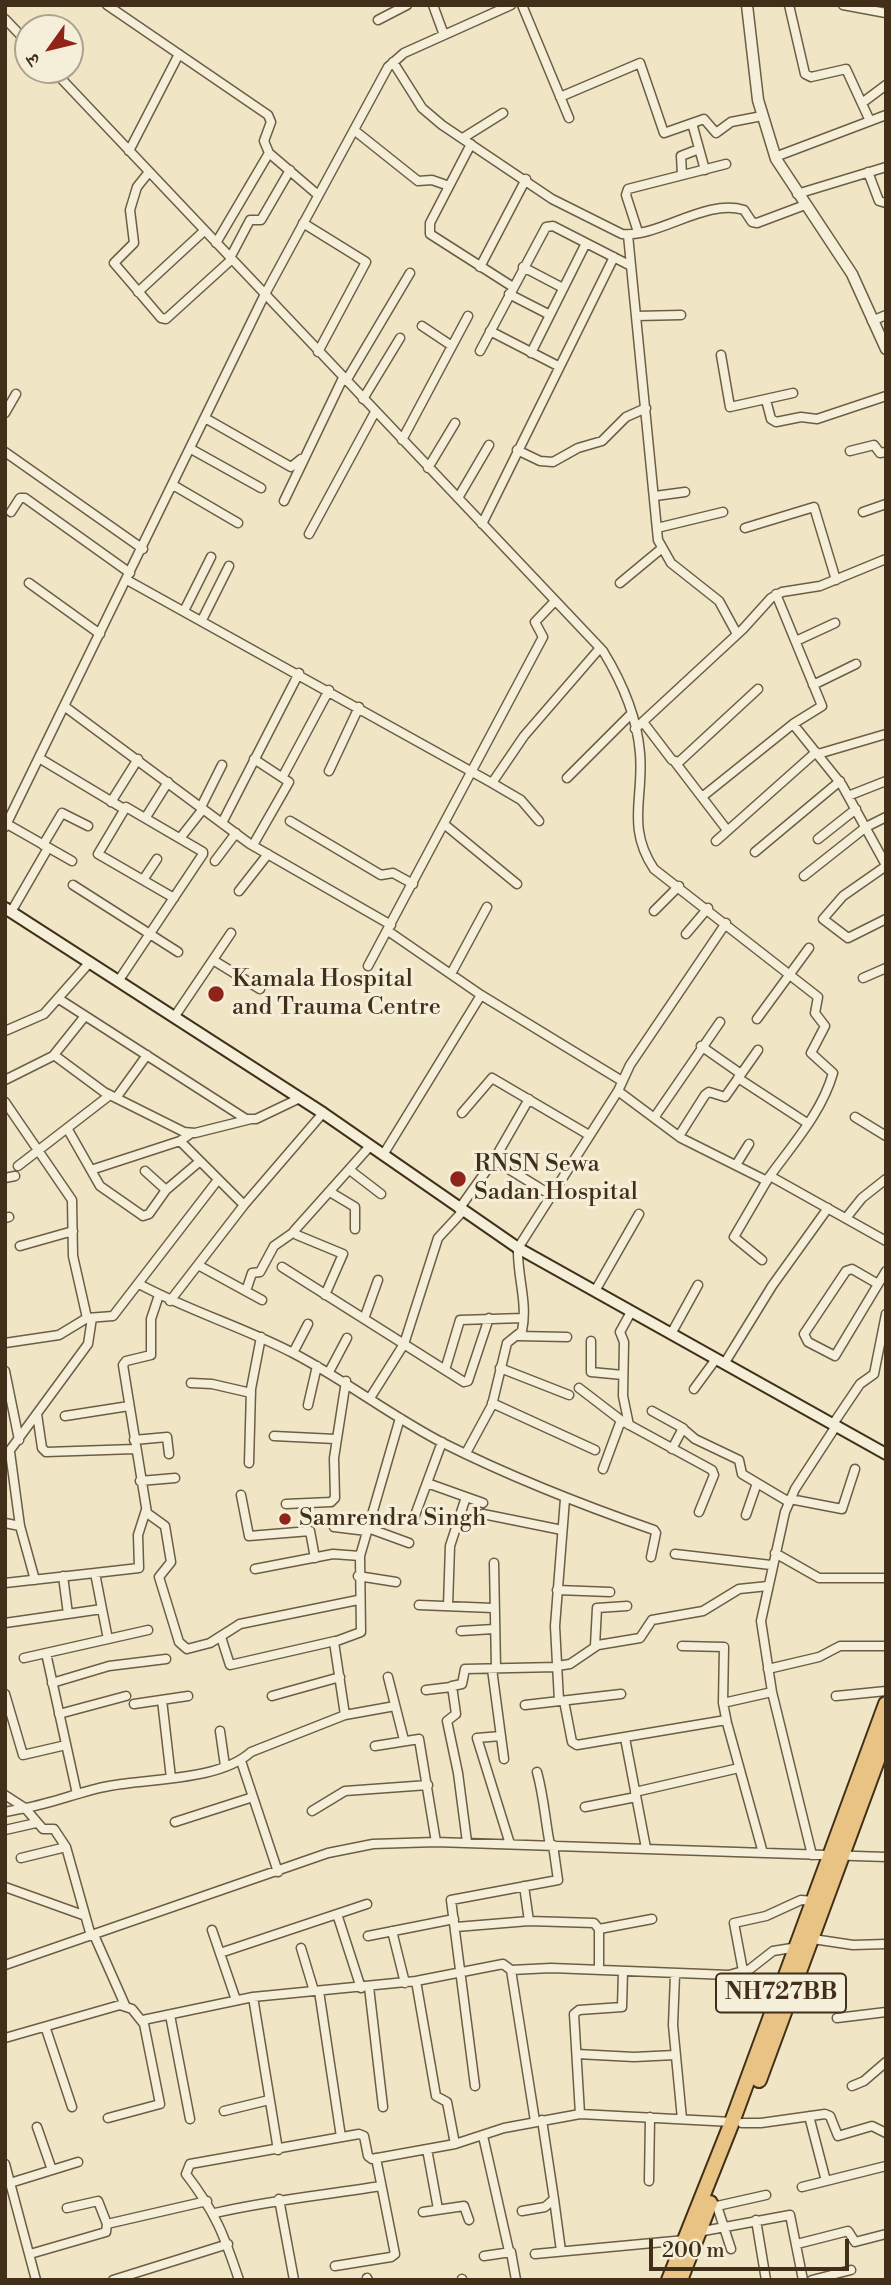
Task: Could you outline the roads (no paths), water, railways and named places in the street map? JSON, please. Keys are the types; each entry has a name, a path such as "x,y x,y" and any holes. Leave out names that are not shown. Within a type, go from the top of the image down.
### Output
{"highway":[{"name":"NH727BB","path":"680,2280 692,2238 813,1939 886,1704"},
{"name":"NH727BB","path":"865,1778 884,1744"},
{"name":"NH727BB","path":"669,2280 713,2206 737,2123 814,1901 838,1855"}],"main road":[{"path":"8,910 323,1113 518,1248 886,1454"}],"street":[{"path":"107,5 270,117 264,141 269,153 318,195"},
{"path":"378,20 407,5"},
{"path":"433,5 444,35"},
{"path":"72,861 6,825 143,549 264,296 393,62 404,53 511,5"},
{"path":"522,5 569,118"},
{"path":"747,5 762,116 775,157 852,274 885,344"},
{"path":"789,5 805,74 811,77 844,68 870,121"},
{"path":"843,5 886,13"},
{"path":"128,150 179,54"},
{"path":"393,62 422,108 552,199 628,235 705,212 737,208 744,210 752,222 757,223 805,205"},
{"path":"560,97 640,63 663,132 705,119 716,133 731,122 762,116"},
{"path":"66,84 600,648 619,677 635,729 640,754 636,813 640,845 654,869 708,908 817,995 815,1013 825,1026 811,1053 833,1073 828,1089 768,1178 734,1237 762,1259"},
{"path":"862,103 886,85"},
{"path":"463,138 503,113"},
{"path":"775,157 886,115"},
{"path":"692,123 705,170"},
{"path":"354,130 418,181 432,180 449,186"},
{"path":"471,144 430,223 430,234 550,315"},
{"path":"682,175 681,156 699,149"},
{"path":"216,243 269,153"},
{"path":"638,232 626,195 628,190 726,164"},
{"path":"797,194 886,167"},
{"path":"149,172 136,187 130,210 134,243 114,263 164,320 231,259 250,220 261,220 290,170"},
{"path":"868,172 879,201 886,203"},
{"path":"480,267 526,179"},
{"path":"303,223 366,262 318,352"},
{"path":"480,351 546,227 552,226 631,265"},
{"path":"138,292 204,231"},
{"path":"628,235 661,549 671,563 719,601 737,634"},
{"path":"531,352 586,243"},
{"path":"482,524 614,257"},
{"path":"523,267 564,288"},
{"path":"284,501 344,380 410,273"},
{"path":"636,317 681,315"},
{"path":"872,321 886,315"},
{"path":"401,440 468,316"},
{"path":"422,326 452,346"},
{"path":"490,331 558,366"},
{"path":"363,399 400,338"},
{"path":"721,355 729,406 793,393"},
{"path":"5,414 16,394"},
{"path":"766,400 771,419 776,422 798,417 817,419 886,396"},
{"path":"517,450 540,461 553,463 578,448 602,441 626,417 646,408"},
{"path":"309,534 375,412"},
{"path":"205,418 291,467 304,460"},
{"path":"428,468 455,423"},
{"path":"457,499 489,445"},
{"path":"850,451 874,445 880,453 886,452"},
{"path":"191,449 261,488"},
{"path":"5,452 143,549"},
{"path":"173,485 238,523"},
{"path":"654,496 685,492"},
{"path":"11,512 20,498 25,498 129,577 184,611 299,673 521,800 539,821"},
{"path":"863,512 886,504"},
{"path":"745,528 814,507 836,580"},
{"path":"657,528 723,512"},
{"path":"620,583 661,549"},
{"path":"184,611 211,557"},
{"path":"635,729 776,594 814,588 886,559"},
{"path":"202,620 229,566"},
{"path":"29,583 100,634"},
{"path":"702,797 793,724 822,706 776,594"},
{"path":"368,966 542,637 535,622 555,601"},
{"path":"796,641 835,623"},
{"path":"492,783 524,736 600,648"},
{"path":"813,685 856,664"},
{"path":"222,823 299,673"},
{"path":"283,776 328,690"},
{"path":"675,762 682,760 758,690"},
{"path":"64,706 253,845 390,928 481,995 622,1081"},
{"path":"329,771 359,707"},
{"path":"567,778 631,714"},
{"path":"643,722 727,830"},
{"path":"793,724 839,781 886,866 843,896 823,919 848,938 886,919"},
{"path":"716,841 817,753 886,734"},
{"path":"39,758 124,809"},
{"path":"111,802 138,759"},
{"path":"253,845 289,785 283,776 254,759"},
{"path":"181,837 202,808 222,765"},
{"path":"848,796 886,780"},
{"path":"755,852 839,781"},
{"path":"146,817 168,782"},
{"path":"119,980 174,898 203,852 127,806 97,854 174,898"},
{"path":"818,839 856,809"},
{"path":"8,910 62,813 88,826"},
{"path":"804,876 866,827 886,817"},
{"path":"290,821 381,875 393,873 413,884"},
{"path":"444,824 517,884"},
{"path":"215,861 236,833"},
{"path":"239,891 268,854"},
{"path":"143,880 157,859"},
{"path":"73,885 178,951"},
{"path":"654,911 679,886"},
{"path":"452,972 487,907"},
{"path":"686,934 708,908"},
{"path":"519,1336 523,1318 518,1248 622,1081 726,923"},
{"path":"175,1016 231,933"},
{"path":"757,1018 809,948"},
{"path":"213,960 260,989"},
{"path":"5,1031 36,1019 59,999 90,962"},
{"path":"863,978 886,968"},
{"path":"383,1155 481,995"},
{"path":"59,999 251,1119"},
{"path":"5,1080 54,1055 85,1016"},
{"path":"654,1118 720,1022"},
{"path":"701,1046 807,1123"},
{"path":"679,1136 705,1094 709,1092 723,1098 758,1050"},
{"path":"54,1055 113,1097 190,1134"},
{"path":"5,1178 67,1128 113,1097 147,1055"},
{"path":"462,1114 490,1078 589,1135"},
{"path":"618,1091 679,1136 828,1208 886,1241"},
{"path":"91,1170 180,1141 190,1134 251,1119 300,1098"},
{"path":"370,1398 404,1345 438,1238 461,1210 494,1160 529,1099"},
{"path":"5,1102 37,1152 71,1196 74,1256 90,1318 88,1344 8,1455 20,1526 35,1580"},
{"path":"170,1301 244,1205 323,1113"},
{"path":"855,1117 886,1136"},
{"path":"67,1128 103,1189 143,1216 149,1214 166,1190 199,1162"},
{"path":"180,1141 217,1181 244,1205"},
{"path":"736,1165 749,1144"},
{"path":"246,1291 252,1273 260,1272 274,1246 294,1232 351,1171 370,1146"},
{"path":"494,1160 551,1195"},
{"path":"145,1171 166,1190"},
{"path":"351,1171 381,1194"},
{"path":"846,1218 862,1198 886,1179"},
{"path":"5,1343 59,1335 90,1318 113,1316 217,1181"},
{"path":"330,1192 355,1207 355,1228"},
{"path":"694,1389 720,1362 828,1208"},
{"path":"595,1292 639,1214"},
{"path":"20,1246 73,1231"},
{"path":"294,1232 343,1254 326,1295"},
{"path":"198,1265 262,1300"},
{"path":"282,1267 464,1382 468,1381 489,1318"},
{"path":"878,1284 852,1269 846,1271 804,1334 808,1342 835,1356 886,1271"},
{"path":"364,1319 378,1280"},
{"path":"139,1284 170,1301 261,1337 293,1353 346,1381 400,1418 442,1442 565,1499 656,1531 651,1558"},
{"path":"671,1334 698,1285"},
{"path":"5,1583 139,1568 139,1529 146,1510 123,1365 125,1361 151,1355 151,1319 159,1295"},
{"path":"603,1469 625,1423 624,1342 620,1332 631,1312"},
{"path":"812,1855 772,1692 761,1621 771,1565 789,1500 860,1384 874,1374 886,1314"},
{"path":"444,1370 460,1320 523,1318"},
{"path":"293,1353 308,1324"},
{"path":"466,1453 492,1403 507,1343 519,1336 567,1337"},
{"path":"248,1463 251,1393 261,1337"},
{"path":"329,1372 347,1338"},
{"path":"591,1340 591,1372 623,1375"},
{"path":"308,1405 317,1366"},
{"path":"500,1368 569,1395"},
{"path":"5,1371 19,1440"},
{"path":"286,1504 334,1500 335,1439 346,1381"},
{"path":"191,1382 251,1393"},
{"path":"579,1388 625,1423 714,1473 699,1512"},
{"path":"492,1403 595,1450"},
{"path":"65,1416 129,1406"},
{"path":"652,1411 683,1428 695,1439 739,1460 740,1471 789,1500 842,1509 855,1469"},
{"path":"37,1414 42,1448 46,1452 135,1444 167,1437 169,1454"},
{"path":"221,1637 230,1665 360,1634 360,1556 400,1418"},
{"path":"673,1450 683,1428"},
{"path":"274,1436 335,1439"},
{"path":"414,1518 442,1442"},
{"path":"140,1481 176,1478"},
{"path":"427,1483 483,1503"},
{"path":"746,1515 757,1483"},
{"path":"241,1495 249,1536 310,1531 315,1558"},
{"path":"448,1606 451,1538 466,1497"},
{"path":"565,1499 555,1626 562,1701 574,1744 726,1720"},
{"path":"146,1510 166,1527 171,1560 159,1577 180,1642 187,1649 197,1649 240,1624 358,1600"},
{"path":"483,1514 562,1530"},
{"path":"5,1523 20,1526"},
{"path":"334,1527 368,1530 410,1543"},
{"path":"775,1553 818,1578 886,1577"},
{"path":"255,1569 338,1554 360,1556"},
{"path":"675,1554 771,1565"},
{"path":"495,1563 494,1669 504,1759"},
{"path":"95,1573 108,1639"},
{"path":"64,1576 68,1614"},
{"path":"358,1576 396,1583"},
{"path":"426,1690 463,1684 464,1670 557,1667 570,1664 595,1646 640,1638 652,1620 704,1611 739,1589 768,1586"},
{"path":"557,1590 611,1592"},
{"path":"419,1605 493,1608"},
{"path":"595,1646 597,1608 627,1606"},
{"path":"5,1623 102,1609"},
{"path":"461,1631 494,1629"},
{"path":"24,1658 148,1630"},
{"path":"335,1641 345,1715"},
{"path":"682,1646 724,1647 723,1703 726,1720 763,1853"},
{"path":"768,1668 819,1657 840,1646 886,1646"},
{"path":"46,1654 77,1794"},
{"path":"52,1683 109,1667 166,1659"},
{"path":"272,1696 340,1677"},
{"path":"388,1677 404,1740"},
{"path":"452,1687 456,1714 447,1721 458,1773 467,1843"},
{"path":"836,1696 886,1690"},
{"path":"723,1703 772,1692"},
{"path":"5,1693 23,1755 66,1745"},
{"path":"525,1705 621,1694"},
{"path":"59,1714 126,1696"},
{"path":"134,1704 188,1696"},
{"path":"162,1700 172,1778"},
{"path":"5,1812 107,1786 172,1778 241,1762 251,1752 345,1715 395,1706"},
{"path":"220,1731 225,1766"},
{"path":"501,1736 477,1738 510,1844"},
{"path":"625,1738 646,1848"},
{"path":"375,1746 419,1739 436,1842"},
{"path":"241,1762 278,1872"},
{"path":"586,1807 739,1768"},
{"path":"475,2086 451,1902 454,1898 558,1880 544,1816 546,1801 537,1772"},
{"path":"312,1811 345,1791 428,1785"},
{"path":"5,1795 25,1808 43,1829 54,1829 66,1847 83,1915 125,2005 143,2020 160,2104 108,2118"},
{"path":"175,1822 253,1797"},
{"path":"5,1830 36,1823"},
{"path":"5,1965 328,1853 373,1844 436,1842 886,1857"},
{"path":"21,1858 66,1847"},
{"path":"524,1886 529,1921"},
{"path":"5,1887 83,1915"},
{"path":"743,1971 734,1923 766,1916 800,1900 814,1901"},
{"path":"219,1953 367,1904"},
{"path":"337,1914 365,1987 383,2107"},
{"path":"599,1929 652,1919"},
{"path":"368,1936 455,1923 594,1923 599,1929 599,1970"},
{"path":"212,1930 236,2000"},
{"path":"392,1931 405,1983"},
{"path":"813,1939 853,1945 886,1944"},
{"path":"143,2020 253,1997 405,1983 459,1970 503,1964 511,1970 729,1975 743,1971 773,1951 798,1947"},
{"path":"301,1948 316,1991 341,2137"},
{"path":"511,1970 554,2199 561,2251"},
{"path":"580,2114 576,2011 622,2007 623,1971"},
{"path":"675,1975 673,2025 682,2119"},
{"path":"416,1981 436,2096 447,2102 455,2144"},
{"path":"253,1997 278,2150"},
{"path":"5,2038 46,2029 125,2005"},
{"path":"836,2018 886,2012"},
{"path":"170,2015 190,2119"},
{"path":"46,2029 72,2107"},
{"path":"577,2054 634,2057 676,2054"},
{"path":"852,2086 864,2081 886,2062"},
{"path":"224,2110 269,2100"},
{"path":"239,2280 215,2213 186,2174 188,2165 362,2135 368,2156 376,2158 455,2144 538,2120 580,2114 737,2123 828,2114 838,2136 872,2126 886,2133"},
{"path":"809,2116 826,2181"},
{"path":"649,2180 650,2117"},
{"path":"37,2127 52,2170"},
{"path":"483,2136 516,2280"},
{"path":"427,2149 438,2209"},
{"path":"335,2266 391,2257 395,2253 376,2158"},
{"path":"9,2186 78,2162"},
{"path":"5,2164 36,2280"},
{"path":"802,2187 886,2166"},
{"path":"215,2213 279,2199 311,2198 381,2186"},
{"path":"731,2249 726,2228 713,2206 766,2195"},
{"path":"279,2199 294,2280"},
{"path":"522,2211 545,2207 554,2199"},
{"path":"30,2254 104,2234 107,2224 98,2201 67,2208"},
{"path":"107,2224 206,2201"},
{"path":"423,2212 464,2206 469,2220"},
{"path":"535,2253 692,2238 756,2220 790,2215 803,2280"},
{"path":"756,2220 766,2280"},
{"path":"797,2244 848,2231 855,2242 886,2234"},
{"path":"113,2280 228,2244"},
{"path":"484,2256 509,2251"},
{"path":"813,2280 851,2270"}],"place":[{"name":"Kamala Hospital and Trauma Centre","path":"216,994"},
{"name":"RNSN Sewa Sadan Hospital","path":"458,1179"},
{"name":"Samrendra Singh","path":"285,1519"}]}
